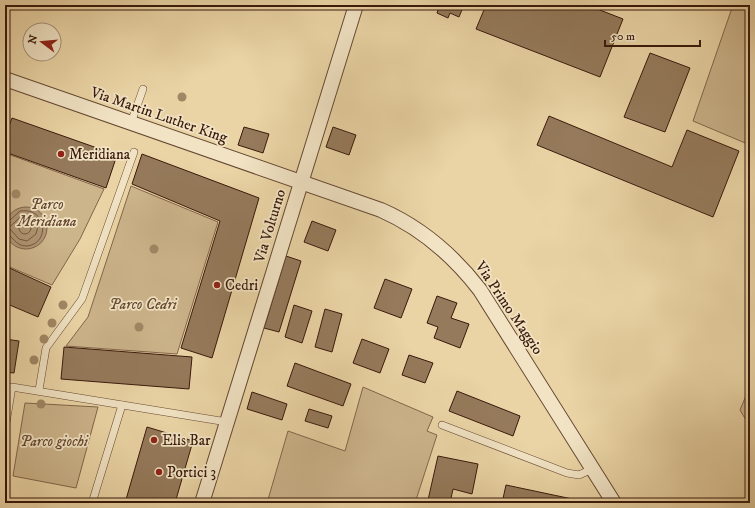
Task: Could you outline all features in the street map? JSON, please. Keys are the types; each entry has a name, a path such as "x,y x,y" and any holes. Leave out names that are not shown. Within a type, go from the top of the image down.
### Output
{"street":[{"name":"Via Volturno","path":"202,503 356,5"},
{"name":"Via Martin Luther King","path":"5,79 301,183"},
{"name":"Via Primo Maggio","path":"301,183 391,214 430,238 447,253 480,290 614,503"}],"lane":[{"path":"131,123 143,89"},
{"path":"39,390 46,348 82,299 134,152"},
{"path":"5,430 12,387 39,390 226,422"},
{"path":"92,503 122,405"},
{"path":"442,424 567,473 579,475 592,469"}],"green space":[{"path":"733,5 750,5 750,145 693,121"},
{"name":"Parco Meridiana","path":"5,153 104,189 80,239 52,285 5,265"},
{"name":"Parco Cedri","path":"131,186 218,222 177,354 66,346 88,317"},
{"path":"750,386 750,427 740,410"},
{"path":"363,387 433,417 427,431 437,435 415,503 267,503 288,431 345,451"},
{"name":"Parco giochi","path":"25,403 98,407 76,488 13,476"}],"water":[{"path":"22,207 30,207 38,210 44,216 47,228 44,240 38,246 30,249 22,249 14,246 8,240 5,232 5,224 8,216 14,210"}],"building":[{"path":"434,5 464,5 459,17 450,13 448,18 437,13 439,7"},
{"path":"486,5 587,5 623,19 600,77 476,29"},
{"path":"650,53 690,68 665,132 624,117"},
{"path":"549,116 672,167 687,130 739,151 713,217 537,145"},
{"name":"Meridiana","path":"12,118 117,155 106,188 5,152 5,137"},
{"path":"244,127 269,134 263,153 238,145"},
{"path":"333,127 356,135 349,155 326,147"},
{"name":"Cedri","path":"142,154 259,198 212,358 181,348 220,221 132,184"},
{"path":"312,221 336,230 328,251 304,242"},
{"path":"286,256 301,261 279,332 264,328"},
{"path":"5,266 51,287 38,317 5,303"},
{"path":"385,279 412,289 401,318 374,308"},
{"path":"437,296 457,303 451,318 469,324 460,348 434,338 438,327 427,323"},
{"path":"294,305 312,311 302,343 285,337"},
{"path":"325,309 342,314 332,352 315,347"},
{"path":"5,339 19,341 14,373 5,372"},
{"path":"362,339 389,349 380,373 353,363"},
{"path":"64,347 192,357 189,389 61,379"},
{"path":"409,355 433,363 425,383 402,375"},
{"path":"295,363 351,384 343,406 287,386"},
{"path":"457,391 520,416 513,436 449,411"},
{"path":"252,392 287,404 282,420 247,409"},
{"path":"309,409 332,416 328,428 305,421"},
{"name":"Portici 3","path":"147,427 193,441 175,503 125,503"},
{"path":"438,456 478,464 472,494 453,489 450,503 428,500"},
{"path":"506,485 577,500 576,503 502,503"}],"place":[{"name":"Meridiana","path":"61,154"},
{"name":"Cedri","path":"217,285"},
{"name":"Elis Bar","path":"154,440"},
{"name":"Portici 3","path":"159,472"}]}
